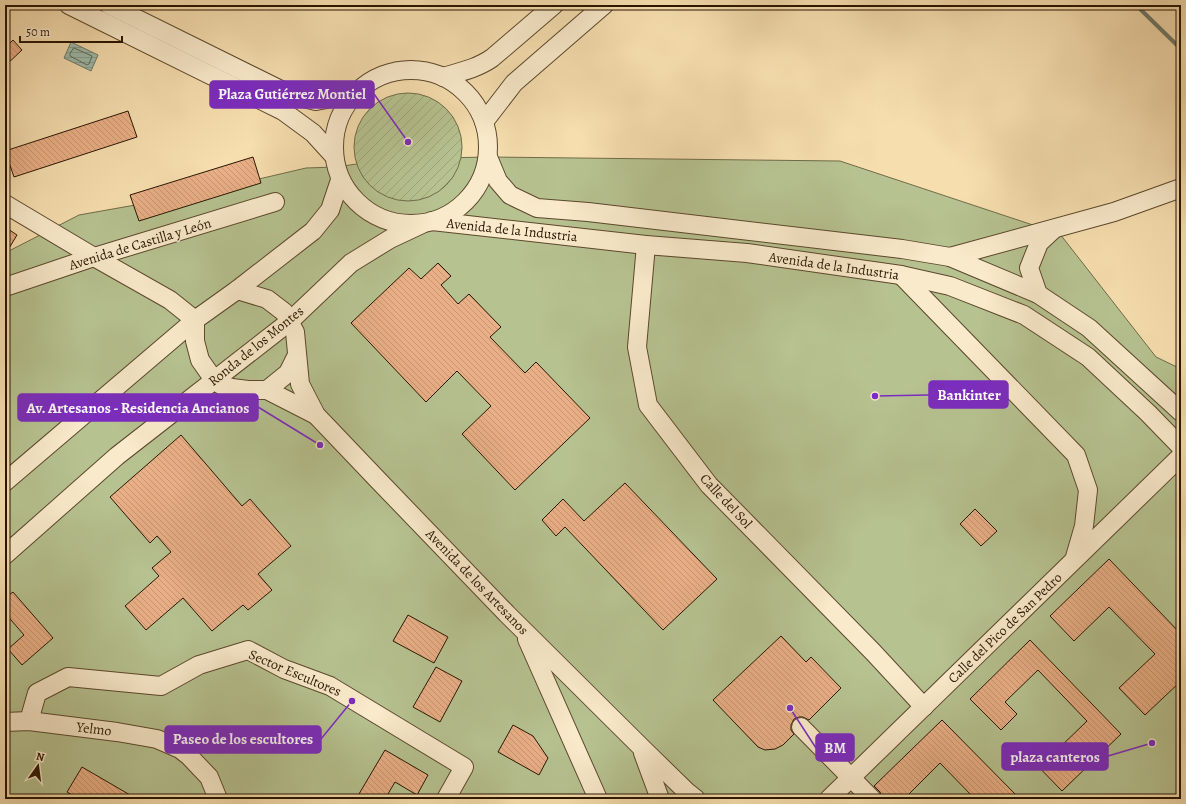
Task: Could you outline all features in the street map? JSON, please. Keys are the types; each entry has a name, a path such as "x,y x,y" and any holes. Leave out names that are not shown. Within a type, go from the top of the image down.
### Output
{"street":[{"path":"69,5 283,111 313,133 334,155"},
{"path":"109,5 292,95 316,101 354,94"},
{"path":"443,77 485,63 554,5"},
{"path":"484,122 514,83 604,5"},
{"path":"5,482 195,320 237,290 313,230 330,210 340,180 334,155 334,133 342,112 354,94 374,79 396,71 420,70 443,77 461,88 475,103 484,122 488,139 488,157"},
{"name":"Ronda de los Montes","path":"5,555 117,456 289,322 351,263 390,239 453,212 470,197 482,178 488,157"},
{"name":"Avenida de la Industria","path":"488,157 498,181 510,195 537,208 588,212 902,249 950,258 1038,294 1089,328 1181,412"},
{"name":"Avenida de la Industria","path":"340,180 351,196 365,210 383,219 402,224 427,223 646,245 747,253 901,275 950,286 1024,315 1088,357 1148,413 1181,447"},
{"path":"950,258 1114,212 1181,188"},
{"name":"Avenida de Castilla y León","path":"5,287 94,257 275,202"},
{"path":"5,204 170,300 195,320"},
{"path":"1038,294 1029,268 1039,243 1054,229"},
{"name":"Calle del Sol","path":"646,245 637,347 648,405 709,486 869,648 924,707"},
{"path":"901,275 1076,455 1088,490 1084,526 1074,560"},
{"name":"Avenida de los Artesanos","path":"237,290 267,299 284,312 295,332 300,384 316,415 522,629 686,791 696,799"},
{"path":"195,320 194,341 196,351 200,360 214,380 221,385 248,390 267,390 288,373 297,355"},
{"name":"Avenida de los Artesanos","path":"267,390 316,415"},
{"name":"Calle del Pico de San Pedro","path":"829,799 1181,456"},
{"path":"522,629 598,799"},
{"name":"Sector Escultores","path":"28,721 36,693 68,678 161,686 199,665 248,650 284,669 330,686 464,767 446,799"},
{"name":"Yelmo","path":"5,722 28,721 117,732 157,739 180,749 189,756 209,777 218,799"},
{"path":"801,727 872,799"},
{"name":"Avenida de los Artesanos","path":"640,746 660,799"}],"green space":[{"path":"408,93 429,97 446,109 458,126 462,147 458,168 446,185 429,197 408,201 387,197 370,185 358,168 354,147 358,126 370,109 387,97"},
{"path":"488,157 840,161 1060,234 1156,357 1181,369 1181,799 5,799 5,253 79,215 186,196 306,168 336,167 391,159"}],"water":[{"path":"71,42 98,55 91,71 64,58"}],"building":[{"path":"13,40 22,50 5,66 5,48"},
{"path":"128,111 137,137 14,177 5,151"},
{"path":"253,157 261,183 139,221 130,195"},
{"path":"5,227 17,235 5,255"},
{"path":"438,263 451,276 441,285 458,304 469,294 501,327 490,337 525,373 536,362 590,418 515,490 462,434 491,406 457,371 426,402 351,323 409,268 421,279"},
{"path":"181,435 242,506 250,499 291,546 258,574 272,590 248,610 243,605 212,631 183,598 146,630 125,606 159,576 152,568 171,552 157,536 150,543 110,497"},
{"path":"625,483 717,579 663,630 565,527 556,536 542,520 563,499 584,521"},
{"path":"975,509 997,531 981,546 960,524"},
{"path":"1109,559 1181,634 1181,681 1145,715 1119,688 1155,654 1109,607 1074,641 1050,616"},
{"path":"13,592 53,638 22,665 8,649 24,635 5,613 5,598"},
{"path":"408,615 448,637 434,663 393,641"},
{"path":"781,636 806,662 811,657 841,688 809,720 803,717 794,719 791,725 791,730 794,734 783,745 775,749 765,750 758,747 713,700"},
{"path":"1030,640 1121,734 1062,791 1031,759 1047,743 1055,752 1087,721 1038,670 1005,702 1017,714 1001,730 970,699"},
{"path":"436,667 462,681 440,722 413,707"},
{"path":"942,720 1020,799 975,799 940,763 904,799 883,799 880,792 874,786"},
{"path":"513,725 533,736 548,758 539,775 498,752"},
{"path":"385,750 428,775 417,795 395,782 385,799 356,799"},
{"path":"82,767 137,799 79,799 67,792"}],"waterway":[{"path":"1136,5 1181,49"}],"place":[{"name":"Plaza Gutiérrez Montiel","path":"408,142"},
{"name":"Bankinter","path":"875,396"},
{"name":"Av. Artesanos - Residencia Ancianos","path":"320,445"},
{"name":"Paseo de los escultores","path":"352,701"},
{"name":"BM","path":"790,708"},
{"name":"plaza canteros","path":"1152,743"}]}
